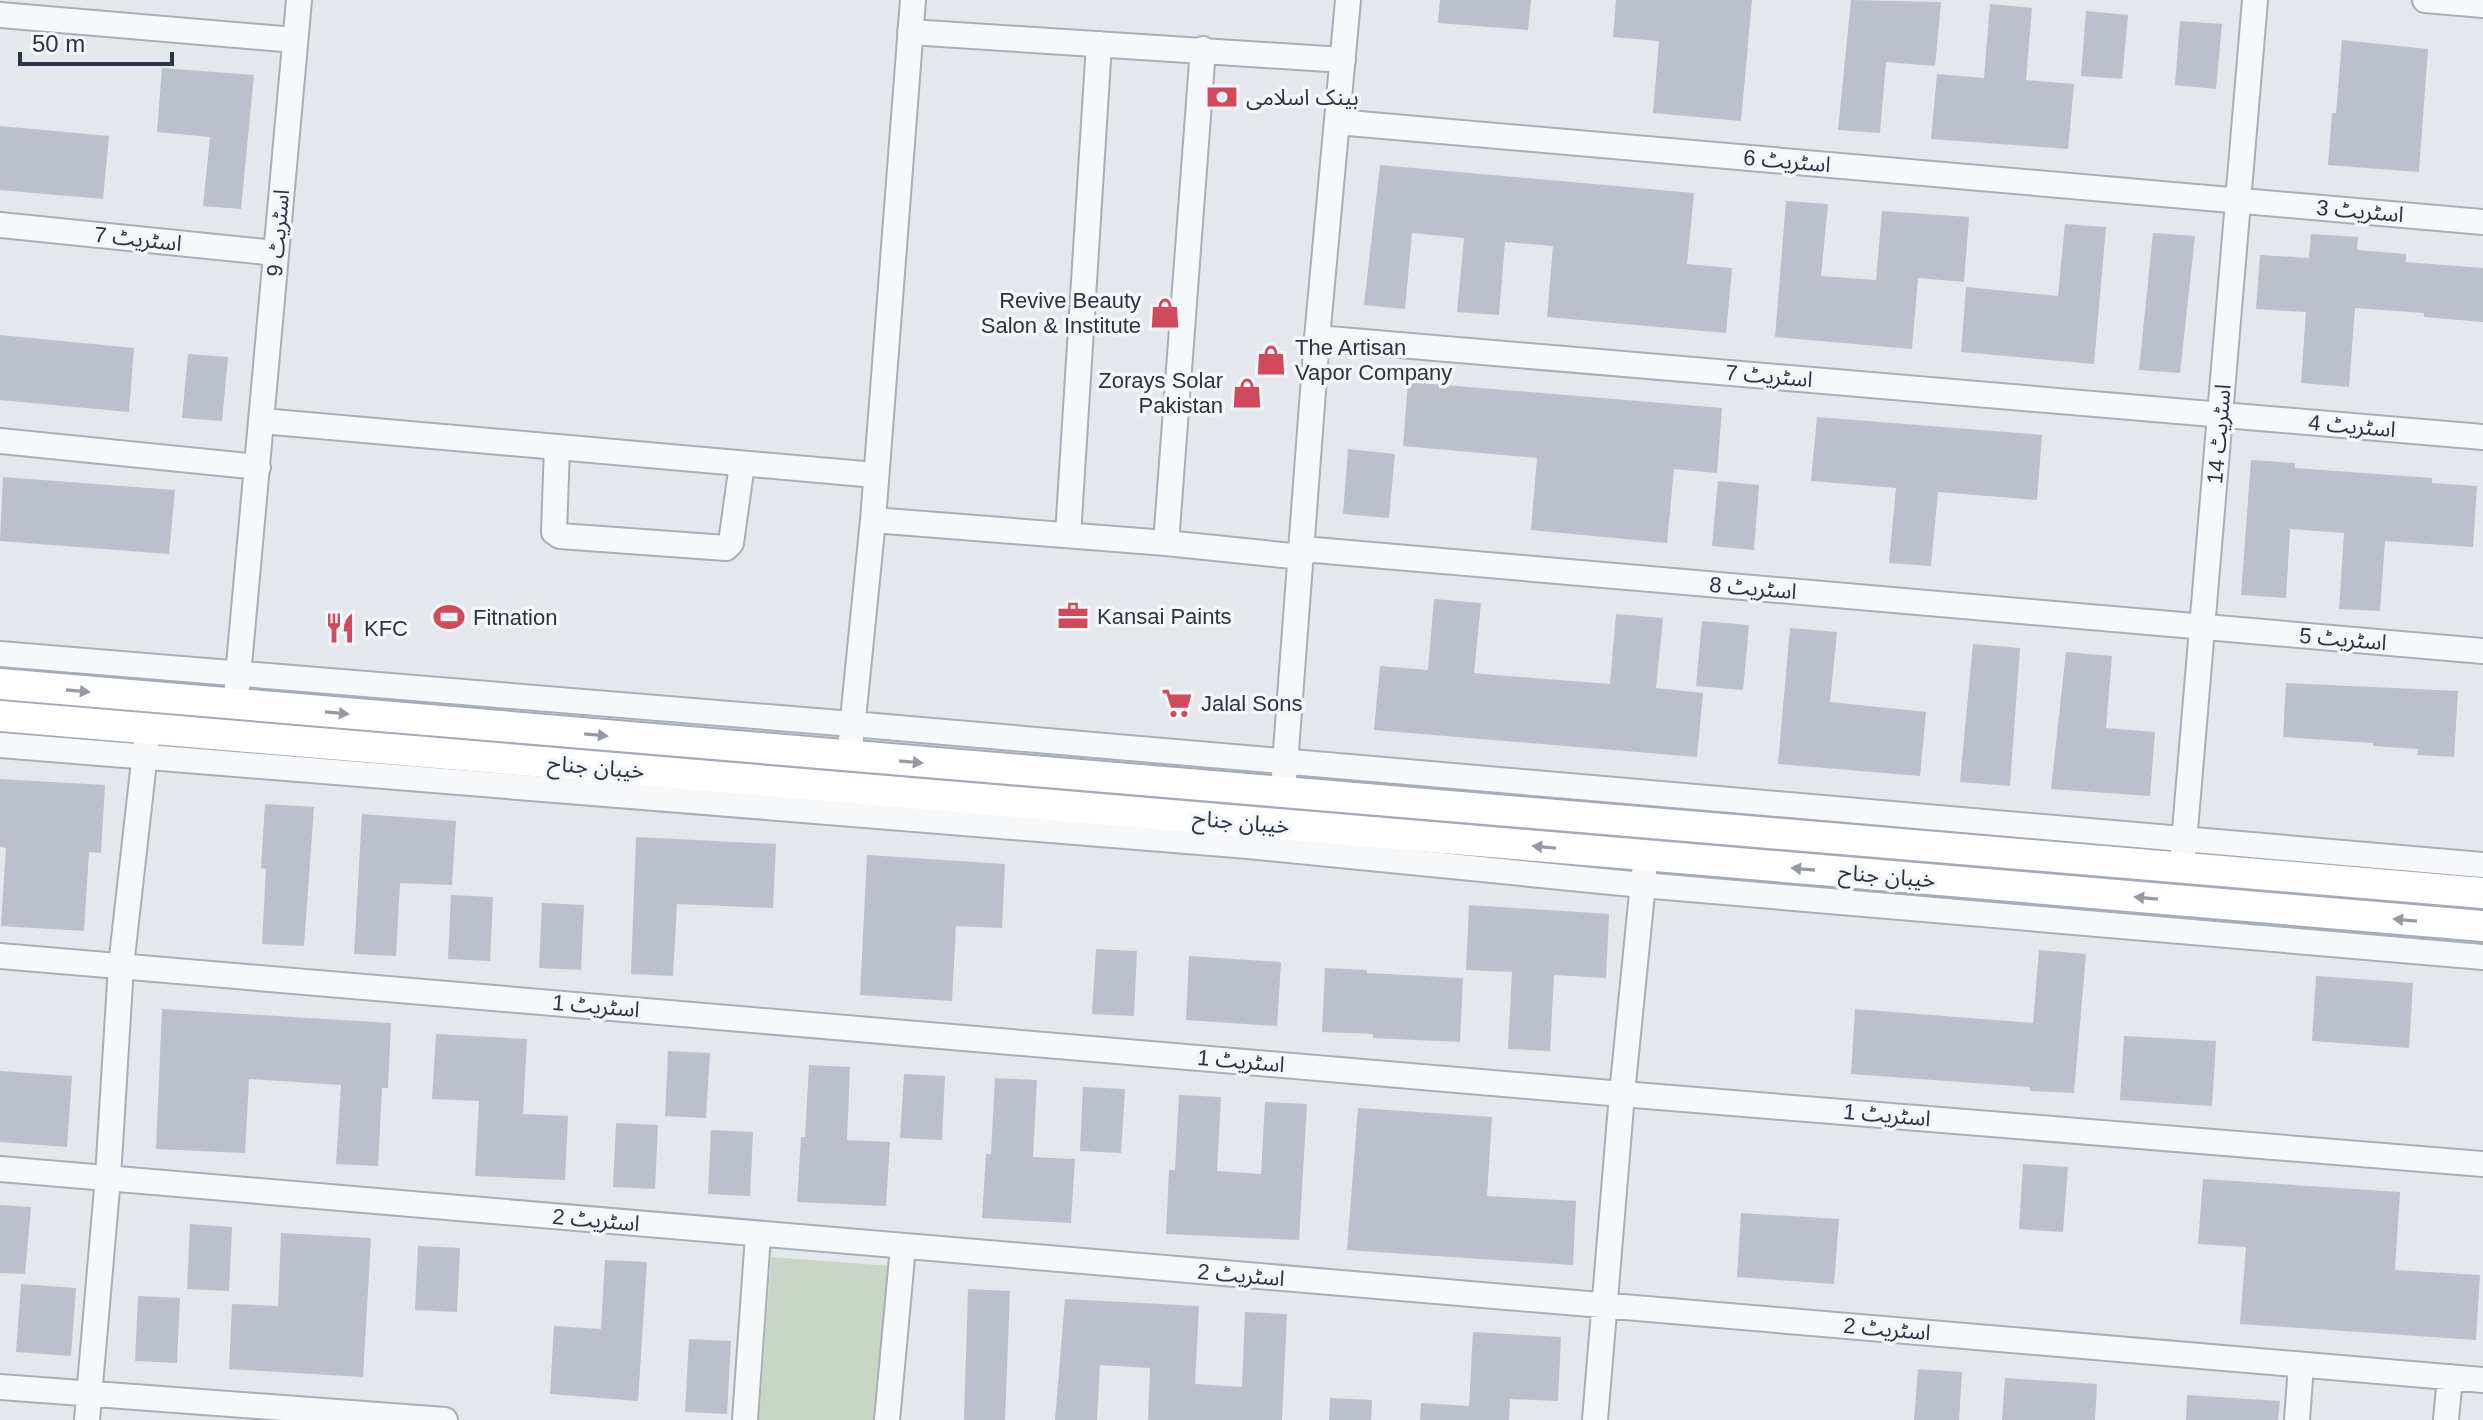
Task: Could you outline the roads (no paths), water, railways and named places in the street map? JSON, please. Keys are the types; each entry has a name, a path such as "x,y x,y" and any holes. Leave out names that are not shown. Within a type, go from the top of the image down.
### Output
{"main road":[{"name":"خیبان جناح","path":"0,684 850,757 1284,777 2183,854 2483,893"},
{"name":"خیبان جناح","path":"0,716 146,743 1644,871 2483,926"}],"street":[{"name":"اسٹریٹ 9","path":"234,704 299,0"},
{"path":"850,757 873,520 913,0"},
{"path":"0,654 852,724 1284,777 1317,338 1348,0"},
{"name":"اسٹریٹ 14","path":"2183,854 2255,0"},
{"path":"2425,0 2483,5"},
{"path":"0,15 295,40"},
{"path":"910,32 1343,60"},
{"path":"1068,535 1099,44"},
{"path":"1166,543 1203,49"},
{"name":"اسٹریٹ 6","path":"1337,122 2237,201"},
{"name":"اسٹریٹ 3","path":"2237,201 2483,222"},
{"name":"اسٹریٹ 7","path":"0,225 276,253"},
{"name":"اسٹریٹ 7","path":"1317,338 2221,414"},
{"name":"اسٹریٹ 4","path":"2221,414 2483,437"},
{"path":"262,421 875,475"},
{"path":"0,441 258,467"},
{"path":"557,447 554,532 560,536 726,548 731,543 742,464"},
{"name":"اسٹریٹ 8","path":"873,520 2202,627"},
{"name":"اسٹریٹ 5","path":"2202,627 2483,651"},
{"path":"0,745 146,743 121,966 108,1177 87,1420"},
{"path":"2183,854 2483,865"},
{"path":"1595,1420 1644,871 2483,957"},
{"name":"اسٹریٹ 1","path":"0,956 2483,1164"},
{"name":"اسٹریٹ 2","path":"0,1169 2483,1380"},
{"path":"745,1420 758,1235"},
{"path":"887,1420 903,1247"},
{"path":"2297,1420 2301,1365"},
{"path":"2446,1420 2450,1377"},
{"path":"0,1387 445,1420"}],"place":[{"name":"بینک اسلامی","path":"1222,97"},
{"name":"Revive Beauty Salon & Institute","path":"1165,313"},
{"name":"The Artisan Vapor Company","path":"1271,360"},
{"name":"Zorays Solar Pakistan","path":"1247,393"},
{"name":"Kansai Paints","path":"1073,616"},
{"name":"Fitnation","path":"449,617"},
{"name":"KFC","path":"340,628"},
{"name":"Jalal Sons","path":"1177,703"}]}
